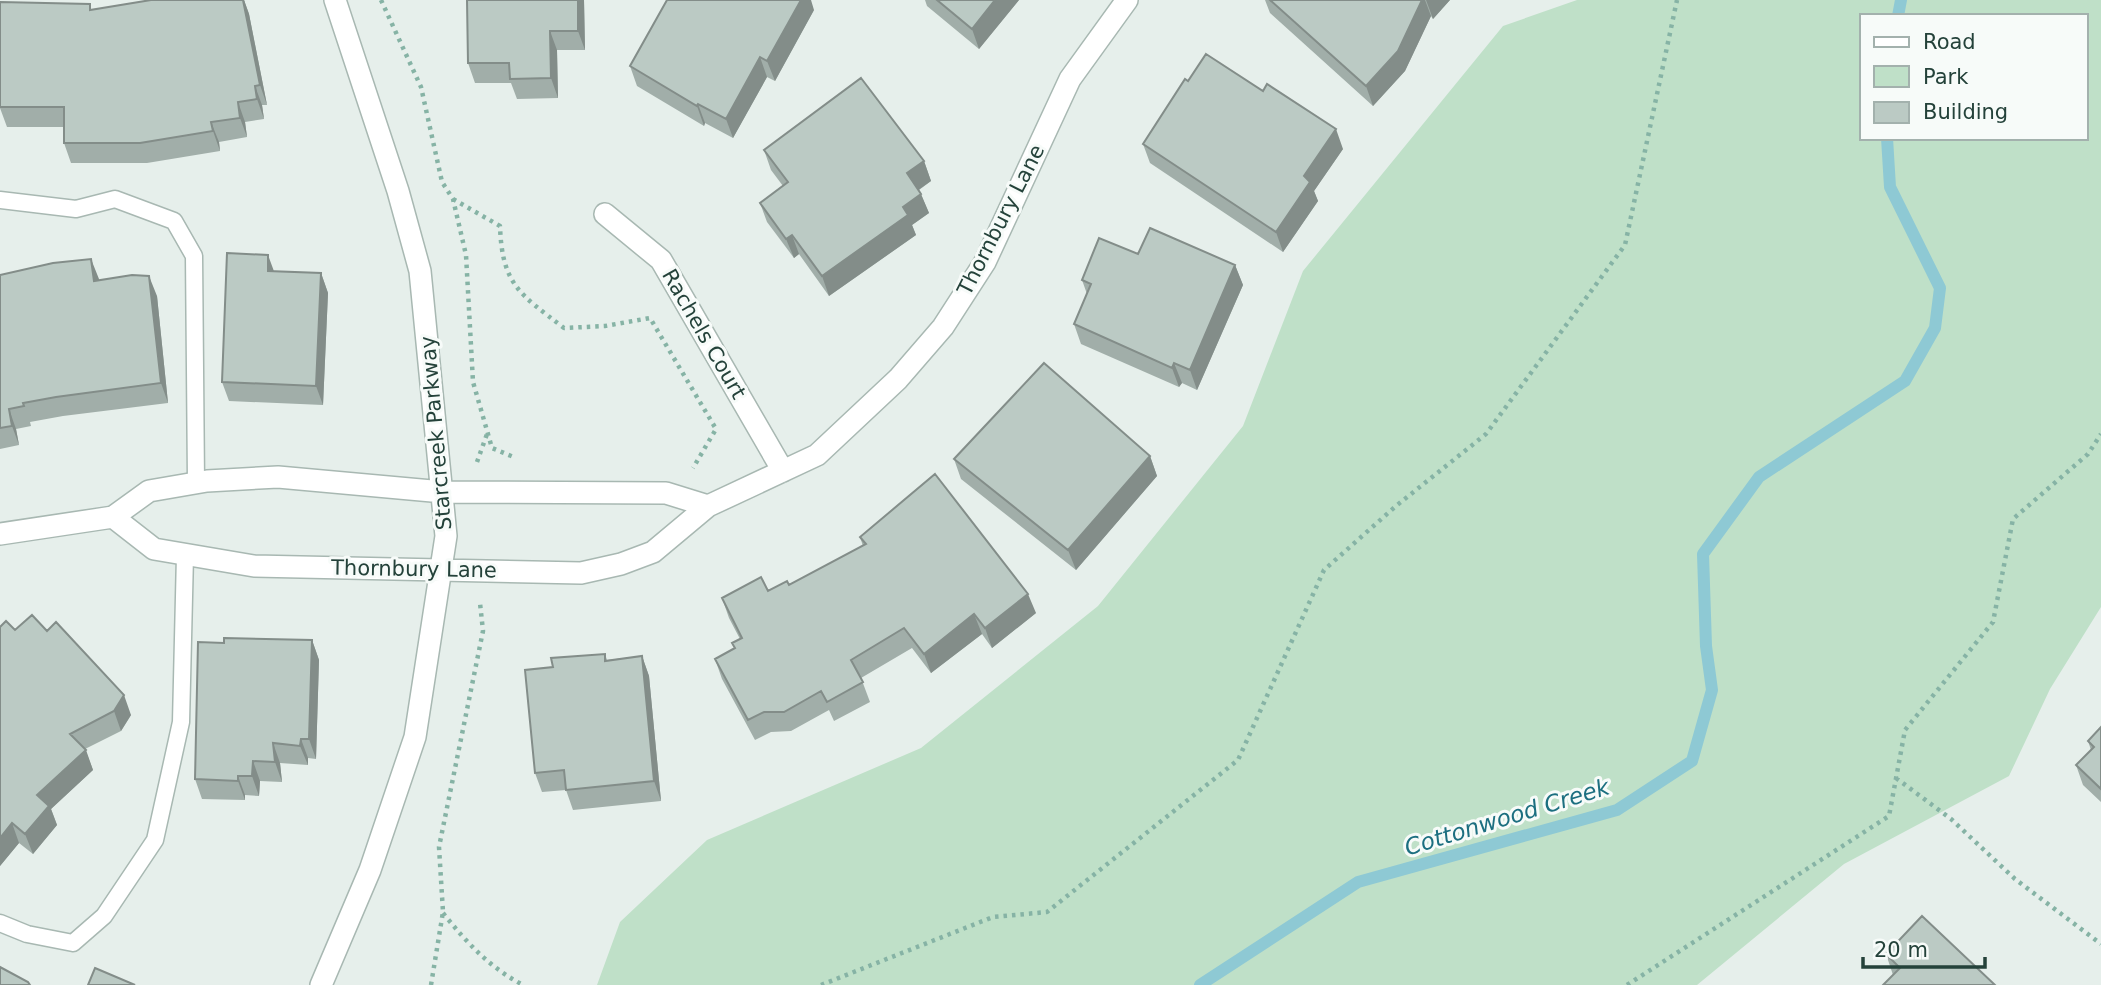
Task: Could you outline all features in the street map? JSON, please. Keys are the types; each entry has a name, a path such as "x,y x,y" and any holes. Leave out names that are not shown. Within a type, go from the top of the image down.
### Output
{"street":[{"name":"Starcreek Parkway","path":"321,985 370,870 415,737 446,536 420,271 398,191 335,0"},
{"name":"Thornbury Lane","path":"113,517 154,549 254,566 581,573 621,564 653,552 708,506 817,455 898,379 943,327 985,262 1070,79 1127,0"},
{"name":"Rachels Court","path":"605,214 661,260 783,471"},
{"path":"0,534 113,517 149,491 196,483 278,477 443,492 666,493 708,506"}],"lane":[{"path":"0,200 76,209 115,199 174,221 194,256 196,483"},
{"path":"0,923 27,934 73,943 104,916 155,840 181,722 185,555"}],"path":[{"path":"381,0 421,87 442,181 453,199 466,255 473,382 492,448 517,459"},
{"path":"821,985 993,917 1047,912 1238,760 1324,570 1396,506 1486,434 1625,245 1678,0"},
{"path":"453,199 500,226 501,258 519,293 564,328 605,326 650,318 716,429 691,470"},
{"path":"477,492 477,463 488,433"},
{"path":"1627,985 1889,816 1905,730 1993,622 2013,519 2088,454 2101,434"},
{"path":"431,985 443,912 439,847 483,631 475,570"},
{"path":"1896,778 1951,819 2015,879 2101,944"},
{"path":"443,912 470,946 498,972 523,985"}],"green space":[{"path":"1577,0 2101,0 2101,607 2050,689 2009,776 1844,864 1697,985 597,985 620,922 707,840 921,748 1098,606 1243,426 1303,271 1503,26"}],"building":[{"path":"151,0 243,0 260,85 255,86 257,99 238,102 240,118 211,122 213,131 140,143 64,143 64,107 0,107 0,2 90,4 90,10"},
{"path":"467,0 578,0 578,31 550,31 551,78 510,79 509,63 468,63"},
{"path":"667,0 801,0 767,61 760,57 726,119 698,104 697,106 630,66"},
{"path":"937,0 995,0 972,29"},
{"path":"1270,0 1422,0 1398,51 1366,86"},
{"path":"1206,54 1263,91 1267,84 1336,129 1304,176 1310,182 1276,232 1143,144 1185,79 1188,81"},
{"path":"861,78 924,161 907,173 921,194 903,207 908,215 822,276 792,235 786,239 760,203 788,182 764,150"},
{"path":"1150,228 1235,265 1190,370 1174,363 1172,368 1074,324 1091,284 1082,280 1099,238 1138,254"},
{"path":"227,253 268,255 268,271 321,273 316,386 222,382"},
{"path":"91,259 94,281 132,275 149,276 161,383 23,403 24,406 9,409 12,426 0,428 0,275 53,263"},
{"path":"1044,363 1150,456 1068,550 954,459"},
{"path":"935,474 1028,594 985,628 974,614 924,654 904,628 851,660 863,682 827,702 821,691 784,712 764,712 748,720 715,659 735,648 732,643 742,638 722,598 761,577 768,591 787,581 789,585 866,544 860,537"},
{"path":"32,615 47,631 56,622 124,695 114,711 70,734 86,750 37,795 49,806 25,834 12,823 0,838 0,627 6,621 15,630"},
{"path":"224,638 312,640 309,739 301,739 300,746 273,743 275,762 253,761 252,776 238,776 238,781 195,779 198,642 224,643"},
{"path":"605,654 605,661 642,656 654,781 566,790 564,770 535,773 525,670 553,667 551,658"},
{"path":"2101,727 2101,789 2076,765 2094,747 2088,741"},
{"path":"1922,916 1995,985 1883,985 1900,968 1886,954"},
{"path":"0,967 28,982 30,985 0,985"},
{"path":"95,968 135,985 88,985"}],"waterway":[{"name":"Cottonwood Creek","path":"1898,14 1901,0"},
{"name":"Cottonwood Creek","path":"1200,985 1358,882 1617,810 1692,761 1712,690 1706,646 1703,554 1759,477 1905,381 1935,328 1940,288 1890,187 1887,140"}]}
